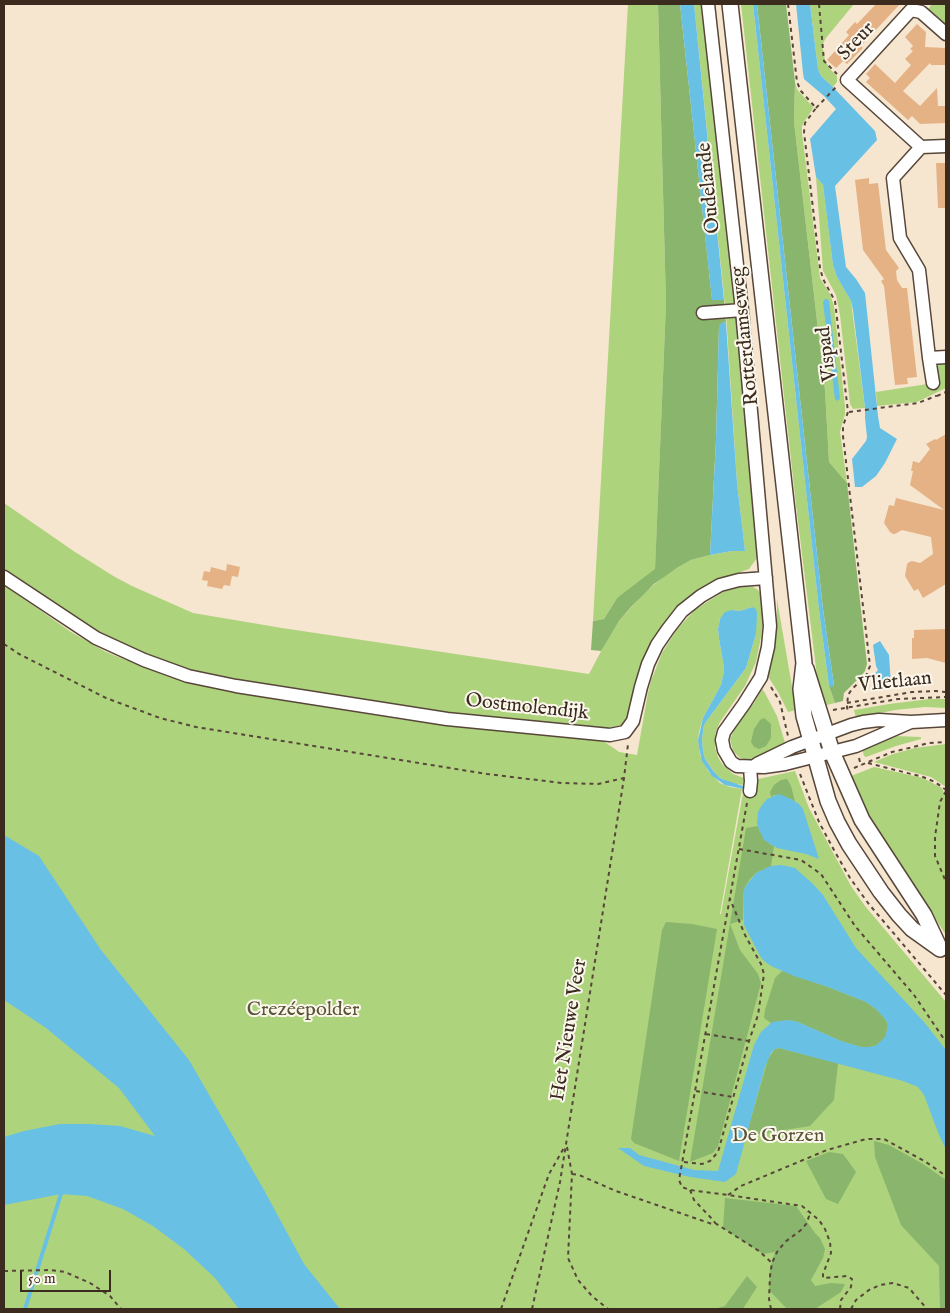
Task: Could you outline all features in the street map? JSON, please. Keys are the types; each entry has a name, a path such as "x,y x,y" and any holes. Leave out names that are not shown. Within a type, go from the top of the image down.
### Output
{"main road":[{"name":"Rotterdamseweg","path":"730,4 804,663 832,752 862,820 924,915 943,953"},
{"name":"Rotterdamseweg","path":"804,663 801,689 803,709 828,801 837,822 864,867 899,915 912,929 943,953"}],"street":[{"name":"Oudelande","path":"708,4 742,310 766,578"},
{"name":"Steur","path":"921,148 843,82 911,10 922,12 946,34"},
{"path":"933,383 919,270 900,238 893,178 921,148 946,146"},
{"path":"703,313 742,310"},
{"path":"929,358 946,357"},
{"name":"Oostmolendijk","path":"4,577 96,638 144,660 188,676 236,686 447,718 610,735 625,732 634,722 648,664 657,645 682,611 701,596 720,585 739,580 766,578"},
{"path":"766,578 770,626 768,647 761,677 724,732 722,740 724,750 731,762 737,766 750,767 785,764 815,756"},
{"name":"Vlietlaan","path":"811,740 851,725 871,721 911,722 946,720"},
{"name":"Vlietlaan","path":"815,756 856,746 911,722"},
{"path":"750,767 811,740"},
{"path":"750,767 750,791"}],"path":[{"path":"788,4 797,82 801,91 816,108"},
{"path":"819,4 824,62 843,82"},
{"name":"Vispad","path":"843,82 816,108 805,123 804,132 820,268 823,279 835,301 848,412 843,426 870,666 866,676 848,695 847,703"},
{"path":"933,383 936,396"},
{"path":"848,412 918,403 946,392"},
{"path":"4,644 19,654 106,698 160,718 196,727 487,774 562,783 598,784 624,778"},
{"path":"761,677 770,686 780,702 785,721"},
{"path":"847,703 912,692 946,692"},
{"name":"Vlietlaan","path":"847,703 847,707 898,698 946,696"},
{"path":"860,766 905,748 946,742"},
{"name":"Het Nieuwe Veer","path":"532,1309 560,1182 628,754"},
{"path":"868,763 923,777 936,782 946,790 940,802 935,837 935,856 946,882"},
{"path":"800,773 806,790"},
{"path":"750,791 679,1180 682,1187 690,1190 802,1206 819,1220 830,1242 831,1253 823,1278 847,1276 852,1279 851,1287 841,1300 840,1309"},
{"path":"739,849 801,860 821,874 855,926 914,995 946,1042"},
{"path":"682,1164 702,1164 710,1161 718,1152 758,1015 764,974 730,900"},
{"path":"706,1034 749,1041"},
{"path":"695,1091 733,1097"},
{"path":"728,1195 740,1186 828,1150 866,1139 884,1138 946,1176"},
{"path":"566,1144 572,1174 568,1258 578,1280 592,1296 608,1309"},
{"path":"501,1309 548,1174 566,1144"},
{"path":"572,1174 712,1224 715,1223"},
{"path":"690,1190 694,1200 715,1223 759,1252 772,1263"},
{"path":"771,1309 769,1299 772,1263 777,1252 785,1242 807,1223 809,1216 806,1210"},
{"path":"4,1271 51,1270 66,1272 110,1296 121,1309"},
{"path":"851,1309 856,1300 869,1290 880,1285 893,1283 909,1288 927,1309"}],"green space":[{"path":"628,4 658,4 666,304 655,572 617,598 604,619 593,621"},
{"path":"658,4 680,4 712,299 724,300 726,323 724,322 719,326 710,555 691,560 654,584 619,621 601,651 591,650 593,621 604,619 617,598 655,569 666,304"},
{"path":"694,4 704,4 737,305 725,306"},
{"path":"741,4 753,4 819,610 829,686 835,703 827,705 820,691 817,676 796,505"},
{"path":"757,4 786,4 795,82 794,122 825,390 829,462 847,483 867,664 862,675 844,693 843,701 835,703 829,686 834,685 823,609"},
{"path":"810,4 854,4 822,45 825,60 837,76 837,82 833,87 821,76 818,69"},
{"path":"932,4 946,4 946,25 928,9"},
{"path":"795,82 797,89 813,107 802,126 802,133 820,278 830,294 834,306 845,406 845,414 840,432 847,483 829,462 825,390 794,122"},
{"path":"816,177 823,185 833,265 837,277 851,301 865,408 853,409 850,404 836,295 823,271"},
{"path":"726,314 738,315 757,558 749,569 730,576 684,603 629,717 622,725 600,728 448,713 246,683 174,667 111,641 65,613 4,571 4,503 115,577 193,613 589,674 619,621 644,593 667,574 691,560 732,551 745,551 737,483"},
{"path":"946,364 946,388 917,402 877,406 876,392 927,384 934,365"},
{"name":"Crezéepolder","path":"4,585 71,632 106,652 169,677 231,692 405,720 603,741 619,752 637,755 651,681 662,653 677,629 694,611 723,592 740,587 753,587 758,590 762,597 763,624 756,662 745,686 720,722 715,739 715,748 722,764 733,774 744,778 743,785 730,783 717,776 705,759 702,739 704,725 746,668 756,634 752,607 740,611 732,610 720,619 718,629 724,671 721,685 703,718 698,740 700,755 708,771 720,783 742,789 720,914 744,787 756,785 758,779 795,771 809,808 851,886 865,906 946,1002 946,1309 4,1309"},
{"path":"777,599 796,710 788,712 769,678 768,672 775,645"},
{"path":"762,689 777,716 786,746 752,761 746,760 740,758 733,751 730,739 736,726 754,703"},
{"path":"946,699 946,708 925,707 895,710 856,718 854,710 889,704"},
{"path":"764,718 771,724 771,738 766,746 759,749 754,747 751,742 754,729 760,720"},
{"path":"894,736 921,737 921,739 866,757 864,756 862,748"},
{"path":"946,744 946,787 931,777 874,762 915,748"},
{"path":"874,767 923,778 942,788 944,793 946,793 946,935 862,805 851,776"},
{"path":"787,779 795,802 791,799 774,795 771,797 770,792 774,785 781,780"},
{"path":"758,826 760,832 774,846 771,866 756,873 750,879 743,894 743,920 730,924 740,950 758,974 761,983 718,1146 713,1153 690,1162 746,828"},
{"path":"666,922 692,924 717,929 679,1161 634,1143 631,1139 662,930"},
{"path":"782,971 866,1002 886,1020 888,1026 885,1038 877,1045 861,1047 841,1041 798,1022 789,1020 771,1023 764,1018 765,1010 775,978"},
{"path":"779,1048 838,1063 834,1100 810,1126 746,1136 768,1059 775,1049"},
{"path":"874,1141 889,1145 923,1164 946,1180 946,1309 940,1309 939,1266 901,1225 875,1157"},
{"path":"829,1152 843,1154 856,1172 838,1204 826,1199 806,1161"},
{"path":"725,1198 796,1206 820,1238 825,1249 823,1258 811,1280 815,1286 831,1283 845,1284 841,1292 815,1309 787,1309 769,1290 770,1268 775,1252 763,1254 723,1228"},
{"path":"747,1276 757,1287 744,1309 714,1309 725,1306"}],"water":[{"path":"680,4 694,4 724,300 712,300"},
{"path":"753,4 757,4 823,609 834,685 831,687 829,686 819,610"},
{"path":"796,4 810,4 818,69 821,76 875,131 877,140 835,186 846,267 865,293 880,428 897,439 876,476 862,487 855,487 852,459 867,437 853,310 851,301 837,277 833,265 823,185 816,177 810,139 836,109 804,79"},
{"path":"825,299 829,301 840,399 837,401 835,399 823,302"},
{"path":"724,322 726,323 737,483 745,551 710,555 719,325"},
{"path":"752,607 756,609 757,614 756,634 746,668 704,725 702,739 705,759 714,772 720,778 743,786 743,789 725,785 712,776 702,761 698,740 703,718 721,685 724,671 718,629 720,619 725,612 732,610 740,611"},
{"path":"880,641 889,655 891,685 876,688 872,677 878,670 873,645"},
{"path":"779,794 799,804 803,809 819,859 806,854 777,848 764,840 757,823 758,812 767,799"},
{"path":"4,835 39,856 101,950 189,1060 304,1264 340,1309 239,1309 215,1278 184,1249 153,1226 123,1209 87,1196 61,1194 4,1205 4,1137 60,1124 120,1126 155,1136 119,1088 46,1028 4,1000"},
{"path":"780,865 795,868 823,895 856,948 924,1022 946,1050 946,1149 924,1095 918,1087 903,1081 779,1048 771,1053 765,1067 736,1174 725,1182 690,1177 644,1166 618,1148 630,1148 639,1155 694,1170 718,1171 754,1045 761,1032 772,1022 789,1020 798,1022 841,1041 861,1047 877,1045 885,1037 888,1026 886,1020 866,1002 794,976 771,966 760,956 744,925 743,894 745,887 756,873 771,866"}],"building":[{"path":"876,4 900,4 847,64 843,61 836,68 827,60 849,35 846,32 855,22 857,24"},
{"path":"917,24 926,32 925,47 946,48 946,65 931,65 930,63 903,91 920,106 937,88 938,106 946,106 946,123 920,124 912,116 908,120 866,82 870,78 866,74 875,64 895,83 911,65 905,59 913,51 910,49 913,46 905,37"},
{"path":"936,163 946,163 946,208 938,208"},
{"path":"869,178 869,184 878,183 886,250 899,268 896,271 897,280 902,288 907,288 917,377 907,378 908,384 895,385 884,286 881,281 884,279 863,250 855,180"},
{"path":"946,434 946,584 923,598 918,589 914,591 905,576 909,562 920,563 933,554 931,537 902,530 893,534 884,523 889,505 894,506 896,498 944,510 910,485 913,461 919,463 930,449 926,444"},
{"path":"227,564 240,567 238,577 232,576 230,586 224,585 222,589 207,586 208,581 202,580 204,571 210,572 211,567 226,571"},
{"path":"946,629 946,663 927,658 912,659 914,630"}],"waterway":[{"path":"25,1309 61,1194"}],"park label":[{"name":"De Gorzen","path":"778,1137"}]}
